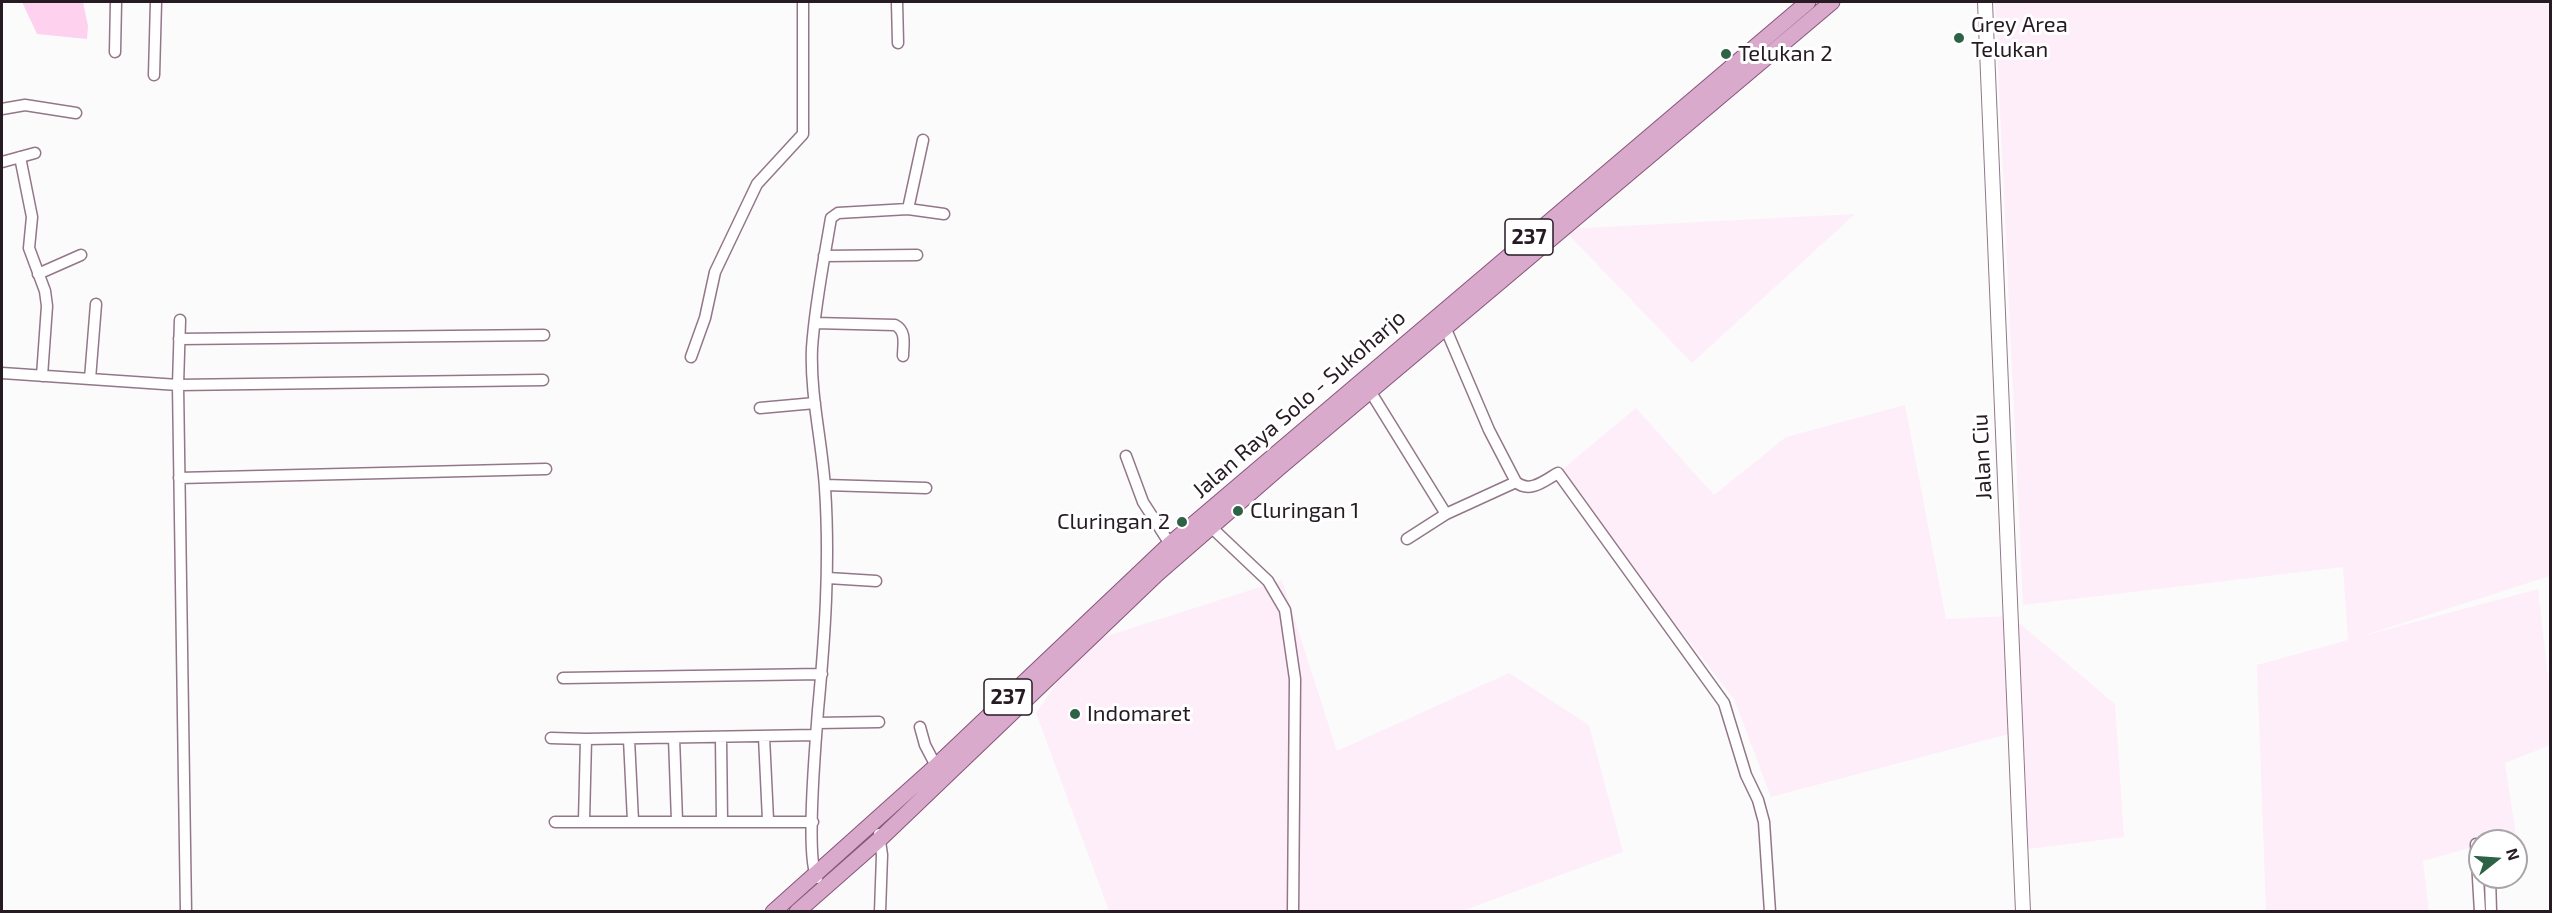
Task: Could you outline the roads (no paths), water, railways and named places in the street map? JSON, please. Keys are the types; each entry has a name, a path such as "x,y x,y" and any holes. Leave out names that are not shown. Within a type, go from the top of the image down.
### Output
{"main road":[{"name":"237","path":"1791,25 1808,2"},
{"name":"237","path":"1791,25 1832,2"},
{"name":"Jalan Raya Solo - Sukoharjo","path":"773,912 936,766 1170,544 1246,487 1727,69 1791,25"},
{"name":"Jalan Raya Solo - Sukoharjo","path":"1276,461 1370,391 1738,81 1791,25"},
{"path":"1727,69 1738,81"},
{"name":"Jalan Raya Solo - Sukoharjo","path":"797,912 881,838 1157,574 1211,527 1246,487"}],"street":[{"path":"115,52 116,2"},
{"path":"154,75 156,2"},
{"path":"690,357 705,318 715,272 757,184 803,134 805,123 803,2"},
{"path":"897,2 898,43"},
{"name":"Jalan Ciu","path":"1985,2 2023,912"},
{"path":"2,109 34,106 76,113"},
{"path":"908,209 923,140"},
{"path":"2,162 35,153"},
{"path":"20,157 32,217 32,232 28,245 45,291 47,306 42,376"},
{"path":"823,888 814,873 812,851 816,735 828,578 825,485 815,403 812,350 824,256 831,218 838,213 908,209 944,214"},
{"path":"38,274 81,255"},
{"path":"824,256 917,255"},
{"path":"90,379 96,303"},
{"path":"180,320 178,385 186,912"},
{"path":"815,323 895,325 904,334 903,356"},
{"path":"1445,327 1489,430 1516,482 1522,487 1532,488 1558,473 1719,694 1764,822 1770,912"},
{"path":"179,339 544,335"},
{"path":"2,374 178,385 543,380"},
{"path":"1370,391 1446,514"},
{"path":"759,408 815,403"},
{"path":"1126,456 1143,502 1170,544"},
{"path":"179,478 546,469"},
{"path":"1407,539 1446,514 1516,482"},
{"path":"825,485 926,488"},
{"path":"1211,527 1268,581 1285,610 1295,679 1293,912"},
{"path":"828,578 876,581"},
{"path":"563,678 822,674"},
{"path":"817,723 879,722"},
{"path":"920,727 925,745 936,766"},
{"path":"551,738 722,738 816,735"},
{"path":"764,737 768,820"},
{"path":"674,738 677,821"},
{"path":"722,738 722,821"},
{"path":"584,821 586,739"},
{"path":"629,739 633,821"},
{"path":"555,822 768,820 813,822"},
{"path":"874,822 881,838 880,912"},
{"path":"2479,889 2480,912"},
{"path":"2490,889 2491,912"}],"place":[{"name":"Grey Area Telukan","path":"1959,38"},
{"name":"Telukan 2","path":"1726,54"},
{"name":"Cluringan 1","path":"1238,511"},
{"name":"Cluringan 2","path":"1182,522"},
{"name":"Indomaret","path":"1075,714"}]}
